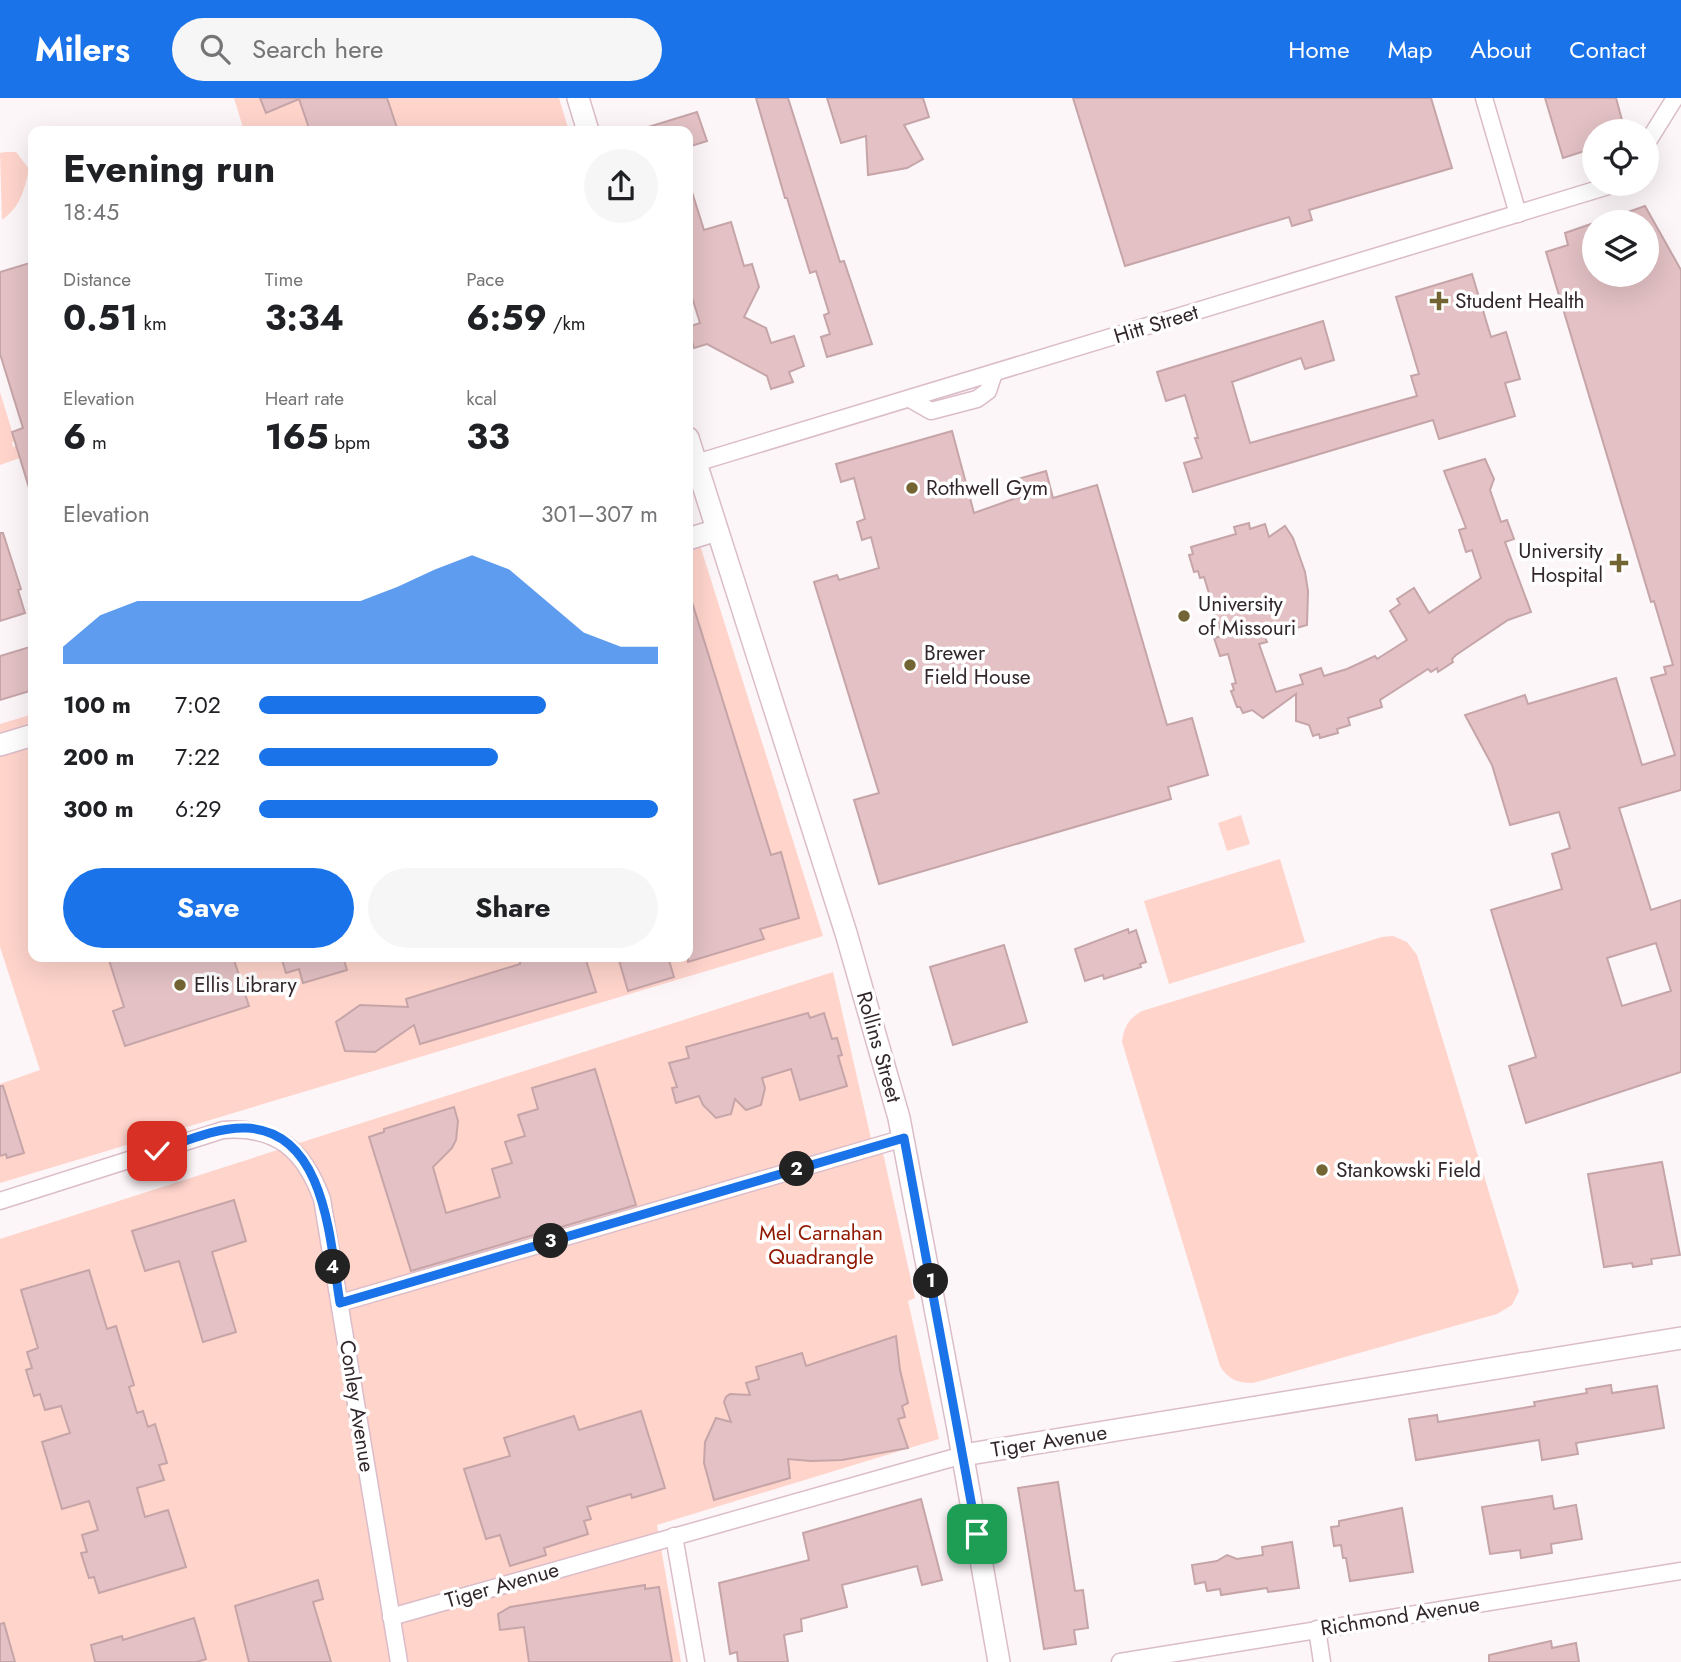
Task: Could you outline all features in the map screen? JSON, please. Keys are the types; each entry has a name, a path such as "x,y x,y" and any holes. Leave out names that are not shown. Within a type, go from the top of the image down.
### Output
{"street":[{"path":"578,98 586,126"},
{"path":"1484,98 1518,214"},
{"path":"1659,124 1675,98"},
{"name":"Hitt Street","path":"696,463 1582,194"},
{"name":"Rollins Street","path":"693,454 846,933 904,1138 999,1662"},
{"path":"693,537 717,530"},
{"path":"0,745 28,737"},
{"name":"Conley Avenue","path":"0,1201 223,1130 247,1128 277,1137 300,1155 315,1180 322,1199 399,1662"},
{"path":"340,1303 904,1138"},
{"name":"Tiger Avenue","path":"391,1617 963,1455 1681,1338"},
{"path":"674,1536 696,1662"},
{"name":"Richmond Avenue","path":"1120,1662 1681,1571"},
{"path":"1317,1629 1322,1662"}],"green space":[{"path":"234,98 559,98 567,126 242,126"},
{"path":"16,152 28,168 18,204 2,220 0,153"},
{"path":"0,392 15,441 12,442 13,447 16,446 20,458 0,465"},
{"path":"693,523 823,936 0,1183 0,1084 40,1070 0,947 0,724 28,716 28,962 693,962"},
{"path":"1241,815 1250,844 1227,851 1218,823"},
{"path":"1280,859 1305,942 1169,984 1144,901"},
{"name":"Stankowski Field","path":"1393,936 1407,942 1417,955 1519,1291 1512,1305 1497,1314 1253,1383 1238,1381 1226,1374 1220,1366 1122,1042 1124,1032 1130,1020 1142,1011 1382,937"},
{"name":"Mel Carnahan Quadrangle","path":"833,972 873,1147 881,1145 885,1162 915,1298 908,1301 939,1439 657,1525 681,1662 0,1662 0,1239"}],"building":[{"path":"260,98 387,98 396,126 308,126 299,99 266,113"},
{"path":"756,98 788,98 840,262 844,261 872,344 827,357 821,337 830,334 824,315 829,313 816,271 810,273"},
{"path":"827,98 923,98 929,117 904,125 923,159 907,168 868,175 866,136 841,143"},
{"path":"1073,98 1431,98 1452,168 1309,210 1312,220 1292,226 1289,217 1125,266"},
{"path":"1545,98 1616,98 1622,119 1582,119 1582,152 1563,158"},
{"path":"697,112 707,141 693,145 693,126 652,126"},
{"path":"693,195 704,230 731,222 744,266 752,264 759,287 744,317 766,328 771,343 794,336 804,366 789,372 793,382 771,389 767,376 707,344 694,348 693,325 700,323 693,300"},
{"path":"1582,227 1582,287 1659,287 1659,231 1681,270 1681,790 1619,808 1651,910 1681,900 1681,1072 1526,1123 1509,1066 1536,1057 1491,910 1562,889 1552,854 1570,848 1559,812 1510,825 1492,765 1465,715 1525,695 1528,704 1616,678 1642,765 1675,755 1651,678 1666,674 1664,667 1673,665 1654,601 1651,602 1546,252 1568,245 1565,233","holes":["1656,943 1671,991 1622,1006 1607,958"]},
{"path":"28,264 28,484 12,432 23,428 0,354 0,272"},
{"path":"1472,274 1491,337 1506,332 1520,379 1505,383 1515,416 1439,439 1433,420 1193,492 1184,463 1202,458 1195,438 1198,438 1185,395 1166,401 1157,372 1323,321 1334,360 1305,369 1301,358 1232,382 1250,443 1417,396 1411,376 1419,374 1396,297"},
{"path":"952,431 974,513 1019,497 1014,480 1046,471 1053,498 1097,485 1167,725 1192,718 1208,775 1168,787 1171,799 879,884 854,800 879,793 814,582 837,575 839,580 879,568 871,537 862,540 857,522 865,519 854,478 841,482 836,464"},
{"path":"1485,459 1494,479 1490,490 1501,522 1507,520 1514,539 1505,542 1531,612 1508,620 1456,655 1452,659 1453,662 1438,672 1437,668 1431,672 1428,669 1380,700 1382,707 1348,718 1350,725 1337,729 1338,733 1320,738 1319,734 1313,736 1309,725 1296,721 1296,694 1263,718 1252,710 1243,713 1240,707 1237,707 1231,691 1234,690 1232,684 1236,683 1228,654 1220,656 1214,638 1222,636 1204,577 1200,578 1198,571 1194,572 1189,555 1193,554 1191,547 1236,534 1234,527 1249,523 1250,529 1265,524 1269,537 1285,526 1293,538 1305,572 1308,591 1307,625 1265,637 1267,642 1259,644 1276,692 1303,684 1300,675 1321,668 1324,676 1347,669 1375,656 1377,659 1407,640 1390,611 1400,604 1397,599 1414,588 1429,613 1481,578 1472,550 1466,552 1459,530 1466,528 1444,471"},
{"path":"0,533 3,533 21,589 18,590 25,613 0,621"},
{"path":"693,605 771,855 781,852 799,918 760,929 764,939 693,960"},
{"path":"28,648 28,692 0,700 0,656"},
{"path":"1128,929 1129,933 1136,930 1146,962 1140,964 1141,967 1104,979 1103,975 1085,981 1075,949"},
{"path":"1004,945 1027,1022 953,1045 930,967"},
{"name":"Ellis Library","path":"110,962 235,962 249,1006 125,1046 113,1011 124,1007"},
{"name":"Ellis Library","path":"283,962 345,962 347,970 303,983 299,969 286,973"},
{"path":"587,962 596,992 420,1044 414,1025 375,1052 345,1051 336,1022 360,1005 408,1007 406,999 520,964"},
{"path":"619,962 670,962 674,977 628,991"},
{"path":"808,1013 810,1018 824,1013 832,1039 837,1038 842,1055 838,1056 847,1086 800,1100 791,1069 762,1078 765,1088 761,1105 746,1110 735,1099 731,1114 716,1118 703,1105 699,1096 676,1103 672,1088 677,1087 669,1063 689,1058 686,1047"},
{"path":"595,1069 636,1205 411,1271 369,1137 384,1132 384,1129 454,1107 458,1121 456,1140 452,1148 433,1167 446,1213 500,1197 492,1169 512,1163 505,1142 525,1136 518,1115 538,1109 532,1088"},
{"path":"0,1086 3,1086 24,1153 7,1158 6,1154 0,1156"},
{"path":"1662,1162 1680,1255 1651,1259 1652,1264 1633,1267 1632,1263 1604,1267 1588,1174"},
{"path":"234,1200 246,1241 212,1252 236,1332 203,1342 179,1261 145,1271 132,1231"},
{"path":"89,1270 107,1329 116,1326 134,1385 129,1387 137,1413 143,1411 148,1427 155,1424 167,1463 159,1465 164,1480 137,1488 145,1517 168,1510 186,1567 99,1593 94,1577 89,1578 81,1553 87,1552 82,1535 98,1530 89,1501 62,1509 42,1442 70,1433 61,1406 45,1410 40,1394 34,1396 26,1370 32,1368 27,1352 38,1348 21,1290"},
{"path":"896,1336 908,1403 902,1406 905,1417 898,1419 908,1448 842,1460 788,1459 790,1478 714,1500 704,1463 705,1442 716,1418 731,1422 724,1402 726,1397 730,1394 750,1395 746,1383 759,1379 756,1367 802,1353 806,1366"},
{"path":"1611,1385 1612,1393 1657,1386 1664,1428 1576,1443 1578,1454 1542,1460 1539,1440 1416,1460 1409,1419 1437,1415 1438,1422 1535,1406 1534,1402 1587,1393 1586,1389"},
{"path":"641,1411 665,1488 632,1498 631,1494 587,1507 591,1519 584,1521 588,1534 544,1548 546,1555 510,1566 500,1535 486,1539 464,1469 510,1456 504,1438 574,1416 579,1430"},
{"path":"1058,1482 1075,1591 1083,1590 1088,1628 1074,1630 1076,1644 1044,1649 1018,1488"},
{"path":"1552,1496 1554,1509 1576,1505 1582,1539 1551,1544 1552,1553 1521,1558 1520,1550 1490,1554 1482,1507"},
{"path":"921,1499 942,1580 922,1585 917,1566 842,1585 847,1607 801,1619 802,1631 784,1635 788,1662 738,1662 737,1652 730,1654 719,1583 809,1560 803,1533"},
{"path":"1402,1508 1413,1572 1350,1581 1346,1558 1343,1558 1341,1545 1334,1546 1331,1527 1339,1526 1339,1521"},
{"path":"1292,1542 1299,1588 1268,1592 1267,1588 1221,1595 1220,1589 1207,1591 1205,1582 1195,1584 1192,1565 1217,1561 1227,1555 1237,1559 1263,1555 1262,1547"},
{"path":"318,1580 323,1599 313,1602 331,1662 249,1662 235,1606"},
{"path":"645,1585 645,1589 659,1587 672,1662 529,1662 524,1627 500,1630 498,1614 510,1607"},
{"path":"194,1618 206,1659 197,1662 95,1662 91,1645 122,1636 123,1640"},
{"path":"4,1623 15,1662 0,1662 0,1624"},
{"path":"1551,1641 1552,1648 1576,1643 1579,1662 1489,1662 1489,1655"}],"place":[{"name":"Student Health","path":"1439,301"},
{"name":"Rothwell Gym","path":"912,488"},
{"name":"University Hospital","path":"1619,563"},
{"name":"University of Missouri","path":"1184,616"},
{"name":"Brewer Field House","path":"910,665"},
{"name":"Ellis Library","path":"180,985"},
{"name":"Stankowski Field","path":"1322,1170"}],"route":[{"path":"157,1151 223,1130 247,1128 277,1137 300,1155 315,1180 322,1199 340,1303 904,1138 977,1534"}]}
